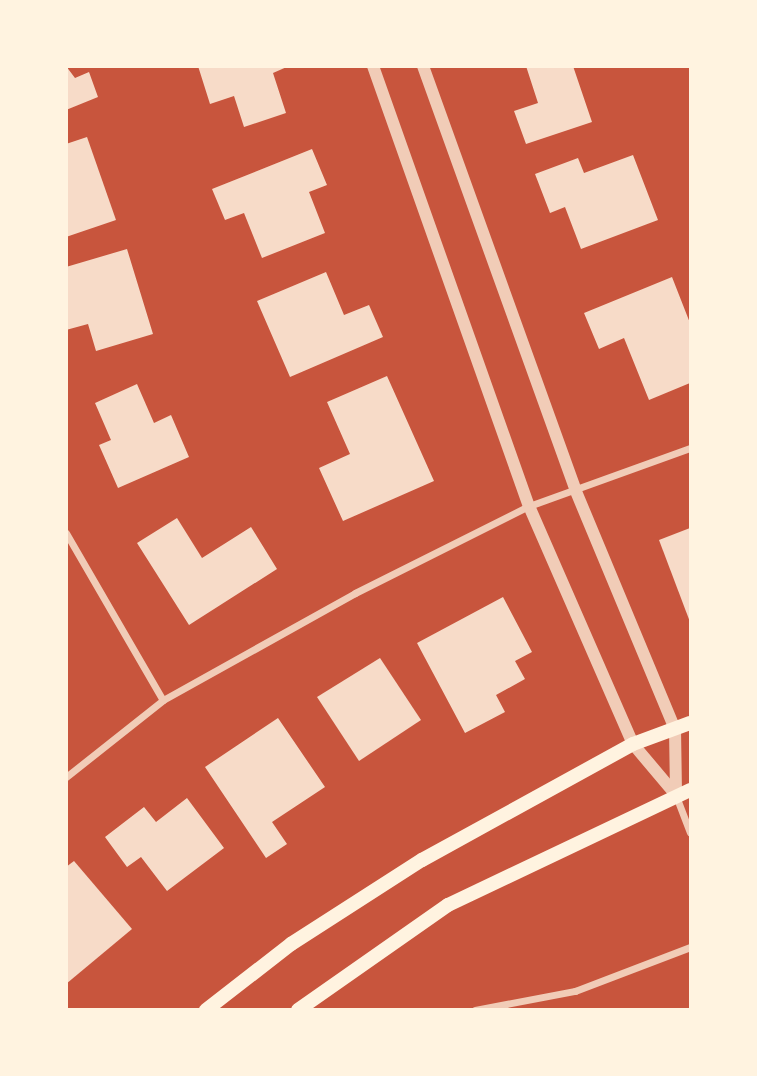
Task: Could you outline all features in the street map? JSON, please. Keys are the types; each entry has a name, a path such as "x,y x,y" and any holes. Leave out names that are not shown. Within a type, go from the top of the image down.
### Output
{"main road":[{"path":"206,1010 291,944 422,860 633,744 691,723"},
{"path":"298,1010 448,905 691,790"}],"street":[{"path":"373,66 529,506 633,744 676,795 691,832"},
{"path":"423,66 575,489 675,729 676,795"},
{"path":"66,777 163,700 529,506 691,448"},
{"path":"66,533 163,700"},
{"path":"475,1010 575,991 691,947"}],"building":[{"path":"66,66 75,78 89,72 98,97 66,110"},
{"path":"198,66 289,66 273,73 286,113 244,127 234,96 210,104"},
{"path":"526,66 573,66 592,122 526,144 514,111 538,103"},
{"path":"87,137 116,220 66,237 66,144"},
{"path":"312,149 327,185 309,192 325,233 262,258 244,213 225,220 212,189"},
{"path":"633,155 658,220 581,249 565,207 550,213 535,174 578,158 584,173"},
{"path":"127,249 153,334 96,351 88,324 66,330 66,267"},
{"path":"326,272 344,315 369,305 383,337 290,377 257,301"},
{"path":"672,277 690,323 690,383 649,400 624,338 599,349 584,313"},
{"path":"387,376 434,481 343,521 319,468 350,454 327,402"},
{"path":"137,384 154,423 171,415 189,457 118,488 99,445 111,440 95,403"},
{"path":"177,518 202,558 251,527 277,569 189,625 137,543"},
{"path":"690,528 690,622 659,540"},
{"path":"503,597 532,652 515,661 525,679 496,695 505,712 465,733 417,643"},
{"path":"380,658 421,720 359,761 317,697"},
{"path":"278,718 325,787 272,822 287,844 266,858 205,767"},
{"path":"187,798 224,848 167,891 141,857 127,867 105,837 144,807 156,822"},
{"path":"74,861 132,929 66,984 66,867"}]}
